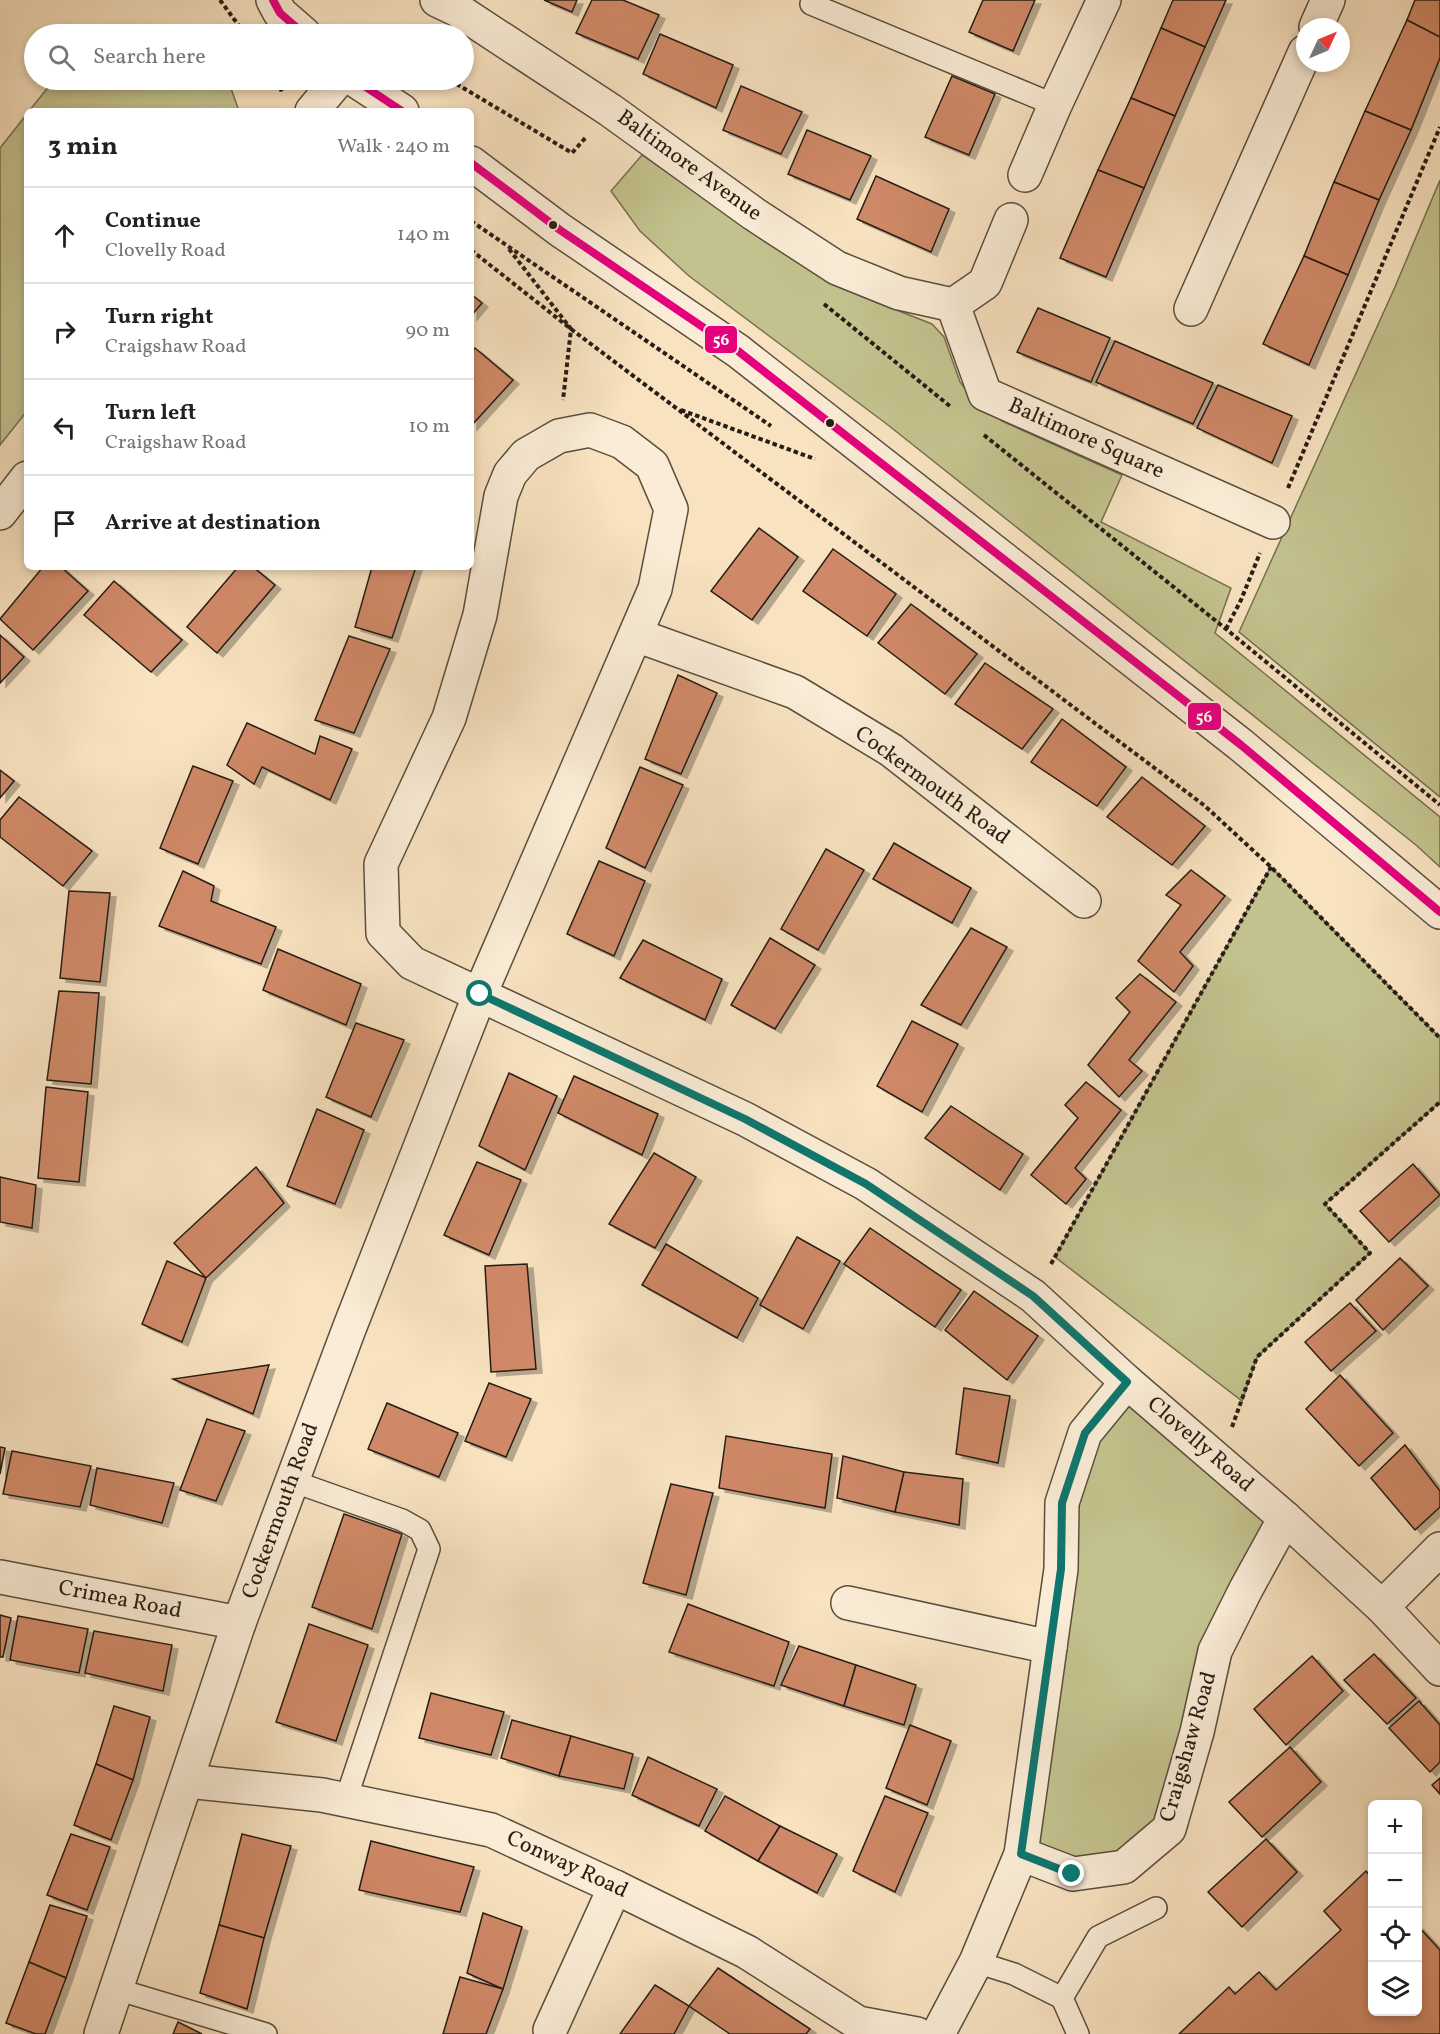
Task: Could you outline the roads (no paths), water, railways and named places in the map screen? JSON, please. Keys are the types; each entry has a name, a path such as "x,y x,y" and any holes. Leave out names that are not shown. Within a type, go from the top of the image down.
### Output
{"street":[{"path":"273,0 280,13 293,24"},
{"name":"Baltimore Avenue","path":"437,0 456,9 610,110 754,214 837,268 899,293 953,305"},
{"path":"1025,175 1104,0"},
{"path":"1320,18 1328,0"},
{"path":"1191,309 1296,72"},
{"path":"315,108 330,90"},
{"path":"371,90 398,108"},
{"path":"474,165 560,230 738,351 1241,745 1440,912"},
{"path":"953,305 985,283 1011,220"},
{"name":"Baltimore Square","path":"953,305 985,394 1273,522"},
{"name":"Cockermouth Road","path":"101,2034 239,1623 349,1329 480,994 655,589 671,509 652,465 622,442 590,430 559,436 526,455 510,474 501,496 480,615 449,718 381,864 383,933 412,963 480,994"},
{"path":"0,513 24,482"},
{"name":"Cockermouth Road","path":"636,635 795,692 891,750 1084,901"},
{"name":"Clovelly Road","path":"480,994 745,1119 866,1184 1033,1296 1127,1382 1286,1518 1382,1607 1440,1670"},
{"path":"938,2034 976,1962 1021,1854 1061,1569 1062,1503 1085,1433 1127,1382"},
{"name":"Craigshaw Road","path":"1021,1854 1072,1874 1124,1867 1169,1829 1197,1732 1215,1651 1246,1589 1286,1518"},
{"path":"1382,1607 1440,1549"},
{"name":"Crimea Road","path":"0,1577 239,1623"},
{"path":"848,1603 1050,1647"},
{"name":"Conway Road","path":"187,1781 322,1795 491,1830 615,1887 747,1952 858,2023 917,2034"},
{"path":"550,2031 615,1887"}],"lane":[{"path":"811,4 1055,105"},
{"path":"292,1481 402,1520 420,1530 429,1549 346,1800"},
{"path":"1062,1998 1098,1937 1156,1908"},
{"path":"976,1962 1014,1974 1062,1998 1078,2034"},
{"path":"116,1989 266,2034"}]}
